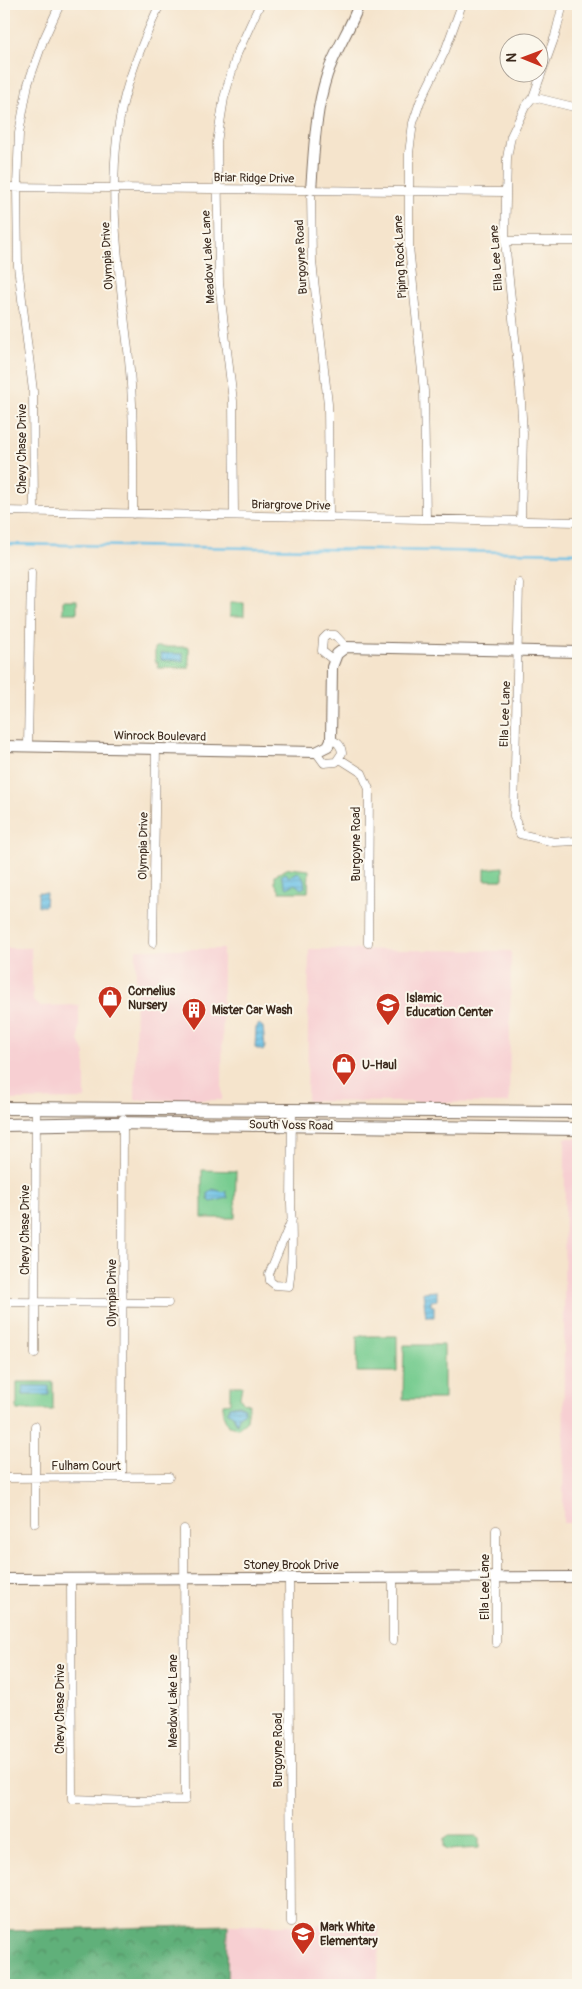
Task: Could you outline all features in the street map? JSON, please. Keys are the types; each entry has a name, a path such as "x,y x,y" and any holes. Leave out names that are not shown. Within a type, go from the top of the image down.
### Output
{"main road":[{"name":"South Voss Road","path":"4,1108 578,1112"},
{"path":"392,1111 392,1126"},
{"path":"486,1111 486,1128"},
{"name":"South Voss Road","path":"4,1124 123,1123 578,1129"}],"street":[{"name":"Chevy Chase Drive","path":"34,512 33,391 18,266 17,187 19,134 28,84 43,41 60,4"},
{"name":"Olympia Drive","path":"132,514 133,414 129,359 121,304 116,188 117,144 124,97 138,51 160,4"},
{"name":"Meadow Lake Lane","path":"234,515 233,400 219,283 217,142 224,98 237,54 260,4"},
{"name":"Burgoyne Road","path":"329,517 328,404 312,262 311,190 315,130 327,73 359,4"},
{"name":"Piping Rock Lane","path":"426,519 424,390 412,292 409,191 413,123 445,51 462,4"},
{"name":"Ella Lee Lane","path":"521,520 521,405 505,241 505,192 511,136 524,107 533,97 555,36 563,4"},
{"path":"533,97 578,108"},
{"name":"Briar Ridge Drive","path":"4,187 505,192"},
{"path":"505,241 578,241"},
{"name":"Briargrove Drive","path":"4,511 578,522"},
{"path":"28,746 31,572"},
{"name":"Ella Lee Lane","path":"519,583 514,816 520,834 554,842 578,841"},
{"path":"333,660 322,651 323,639 327,635 335,635 340,638 346,647"},
{"path":"316,752 328,746 331,740 333,660 346,647 578,652"},
{"path":"331,740 341,747 340,759"},
{"name":"Winrock Boulevard","path":"4,746 316,752 324,763 331,764 340,759"},
{"name":"Olympia Drive","path":"153,943 156,748"},
{"name":"Burgoyne Road","path":"340,759 362,773 369,789 368,943"},
{"name":"Chevy Chase Drive","path":"35,1352 36,1108"},
{"name":"Olympia Drive","path":"122,1477 123,1109"},
{"path":"292,1110 294,1256 289,1286 272,1284 269,1274 292,1219"},
{"path":"4,1302 168,1302"},
{"path":"35,1426 35,1524"},
{"name":"Fulham Court","path":"4,1478 168,1477"},
{"name":"Meadow Lake Lane","path":"112,1800 185,1800 184,1529"},
{"name":"Ella Lee Lane","path":"496,1530 496,1643"},
{"name":"Stoney Brook Drive","path":"4,1579 578,1577"},
{"name":"Chevy Chase Drive","path":"71,1578 72,1799 112,1800"},
{"name":"Burgoyne Road","path":"289,1578 291,1922"},
{"path":"393,1578 393,1641"}],"shaded area":[{"path":"4,948 31,948 33,1001 40,1006 79,1005 79,1040 85,1054 85,1099 4,1100"},
{"path":"136,949 223,949 222,1100 135,1100"},
{"path":"309,949 511,951 509,1103 307,1101"},
{"path":"565,1138 578,1138 578,1523 563,1523"},
{"name":"Mark White Elementary","path":"228,1925 379,1925 378,1985 227,1985"}],"green space":[{"path":"63,600 77,600 77,613 63,613"},
{"path":"230,603 244,603 244,616 230,616"},
{"path":"155,647 189,647 189,668 158,668 158,662 155,662"},
{"path":"503,867 503,880 485,880 485,869"},
{"path":"289,868 309,870 308,892 280,892 275,883 275,875"},
{"path":"202,1170 236,1171 235,1218 202,1218"},
{"path":"357,1336 397,1336 397,1372 357,1372"},
{"path":"404,1345 444,1345 444,1399 403,1399"},
{"path":"17,1382 53,1382 53,1410 17,1410"},
{"path":"230,1386 242,1386 240,1397 243,1402 249,1404 247,1420 238,1428 228,1426 223,1414 223,1404 230,1403"},
{"path":"447,1836 476,1836 479,1838 479,1848 447,1850 444,1847 444,1838"},
{"path":"228,1925 227,1985 4,1985 4,1931"}],"water":[{"path":"161,653 183,654 183,661 161,660"},
{"path":"298,872 304,879 305,887 301,889 295,884 287,888 281,876 286,873 289,877"},
{"path":"38,892 46,893 45,906 38,906"},
{"path":"259,1024 263,1027 265,1047 263,1051 255,1048 256,1028"},
{"path":"213,1189 226,1191 228,1198 211,1202 208,1199 208,1193"},
{"path":"437,1291 437,1300 431,1301 431,1306 434,1306 434,1317 426,1317 423,1292"},
{"path":"23,1386 49,1386 49,1395 23,1395"},
{"path":"238,1405 243,1407 245,1412 239,1416 237,1424 233,1415 227,1411 229,1407"}],"waterway":[{"path":"4,544 578,553"}],"place":[{"name":"Cornelius Nursery","path":"110,1019"},
{"name":"Islamic Education Center","path":"388,1026"},
{"name":"Mister Car Wash","path":"194,1031"},
{"name":"U-Haul","path":"344,1086"},
{"name":"Mark White Elementary","path":"303,1955"}]}
